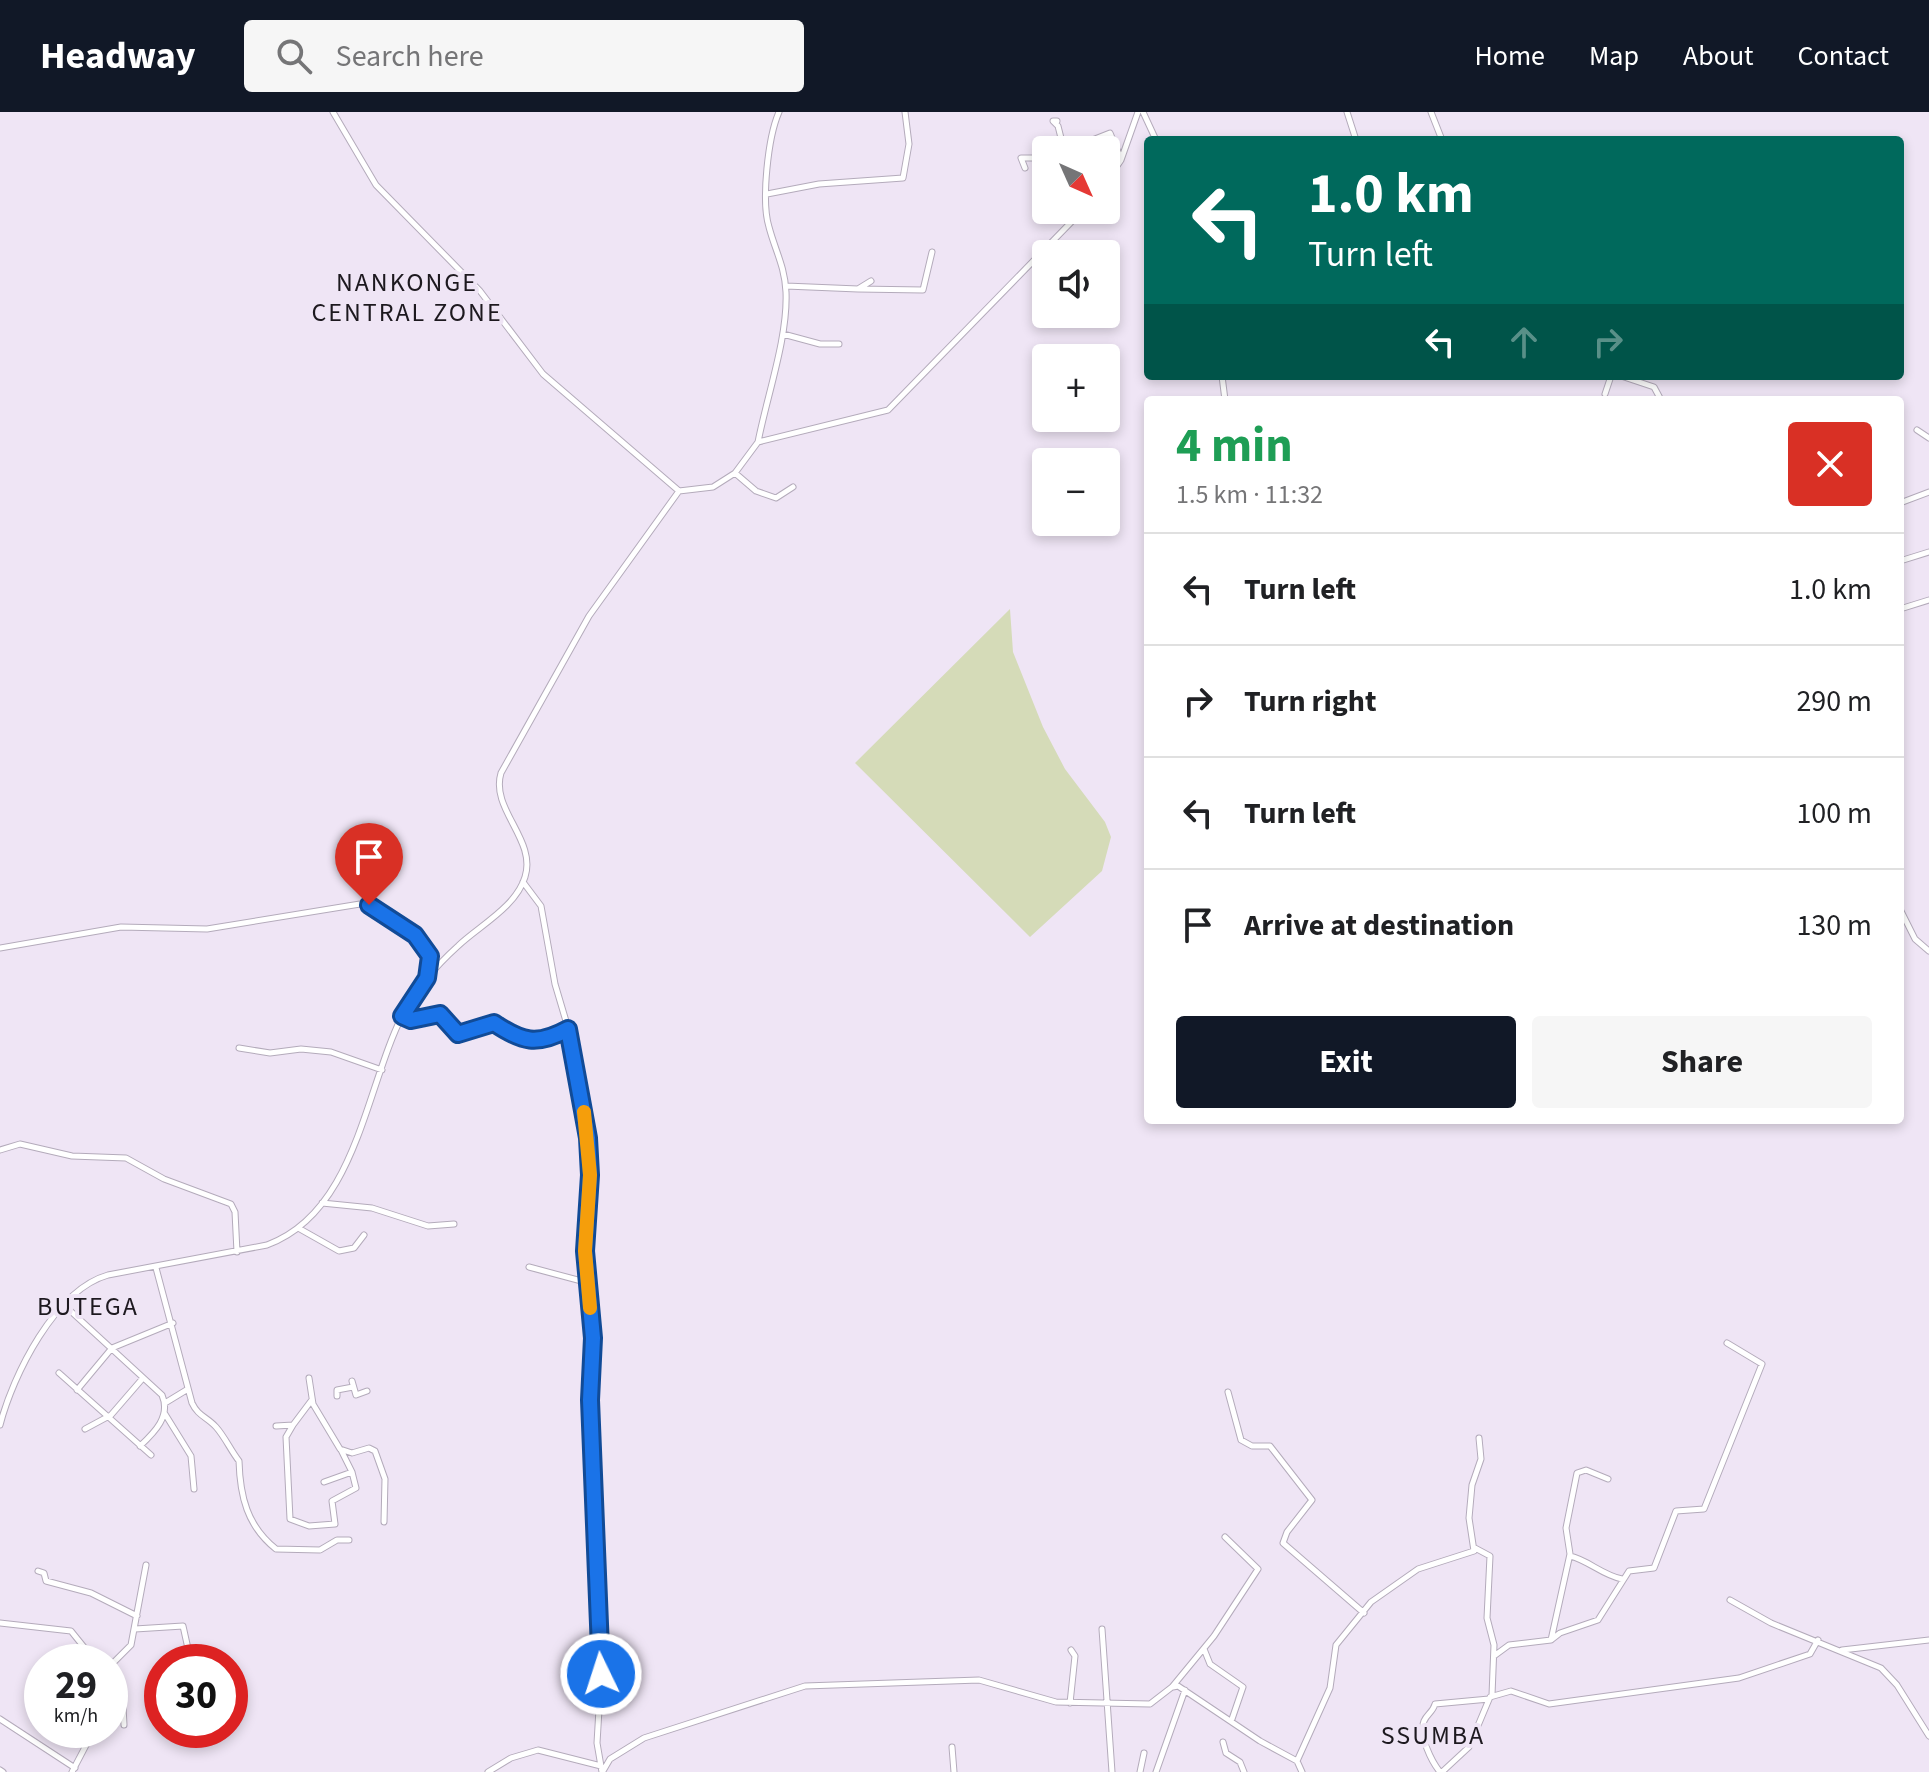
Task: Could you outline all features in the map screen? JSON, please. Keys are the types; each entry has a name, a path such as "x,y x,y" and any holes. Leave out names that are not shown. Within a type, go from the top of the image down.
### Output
{"street":[{"path":"333,112 376,185 480,291 543,374 679,491 713,487 735,473 758,442 783,334 786,286 783,261 768,226 767,194 774,127 779,112"},
{"path":"767,194 819,184 903,178 909,144 905,112"},
{"path":"1141,112 1154,136"},
{"path":"1121,160 1141,112"},
{"path":"1347,112 1355,136"},
{"path":"1431,112 1440,136"},
{"path":"1057,121 1053,121 1061,136"},
{"path":"1025,168 1021,158 1032,158"},
{"path":"758,442 888,410 1069,224"},
{"path":"786,286 923,290 932,252"},
{"path":"858,289 871,281"},
{"path":"783,334 820,344 839,344"},
{"path":"1605,394 1610,380"},
{"path":"1633,380 1654,387 1659,396"},
{"path":"1917,430 1929,438"},
{"path":"735,473 756,491 776,498 793,487"},
{"path":"0,1425 11,1388 32,1346 77,1291 98,1278 267,1245 300,1229 322,1203 364,1125 402,1016 427,978 508,901 523,882 525,857 516,826 499,792 501,773 589,616 679,491"},
{"path":"1904,501 1929,492"},
{"path":"1904,560 1929,552"},
{"path":"1904,608 1929,600"},
{"path":"523,882 541,906 588,1138 590,1175 585,1251 593,1338 590,1400 602,1659 597,1743 602,1770"},
{"path":"0,948 121,927 193,930 369,905 382,910 423,944 430,956 427,978"},
{"path":"1904,917 1915,939 1929,951"},
{"path":"402,1016 411,1020 440,1014 458,1034 494,1023 528,1042 552,1038 568,1029"},
{"path":"239,1048 270,1053 301,1049 331,1052 382,1070"},
{"path":"0,1150 20,1144 58,1154 118,1157 136,1163 164,1179 231,1204 235,1212 237,1252"},
{"path":"322,1203 372,1208 428,1226 454,1224"},
{"path":"300,1229 339,1251 354,1248 364,1235"},
{"path":"529,1267 589,1283"},
{"path":"156,1268 196,1412 217,1428 229,1451 239,1461 240,1490 247,1501 247,1515 276,1549 320,1550 337,1540 349,1540"},
{"path":"64,1305 162,1395 165,1414 191,1456 194,1489"},
{"path":"77,1390 112,1348 173,1323"},
{"path":"1494,1656 1509,1645 1551,1640 1560,1633 1598,1620 1629,1571 1654,1568 1676,1511 1700,1510 1709,1502 1762,1364 1727,1343"},
{"path":"59,1373 151,1455"},
{"path":"85,1429 106,1416 143,1378"},
{"path":"309,1378 311,1400 352,1472 356,1488 332,1501 335,1524 309,1526 290,1519 286,1437 311,1400"},
{"path":"337,1396 337,1390 352,1384 359,1396 367,1391"},
{"path":"165,1403 188,1389"},
{"path":"1228,1392 1241,1440 1252,1446 1270,1446 1312,1500 1287,1532 1283,1543 1364,1613"},
{"path":"140,1446 165,1414"},
{"path":"276,1426 293,1425"},
{"path":"1475,1548 1469,1518 1472,1485 1481,1459 1479,1438"},
{"path":"340,1449 352,1453 369,1448 375,1451 385,1479 384,1522"},
{"path":"1551,1640 1570,1556 1566,1528 1577,1473 1586,1470 1608,1479"},
{"path":"324,1482 352,1472"},
{"path":"602,1770 610,1759 644,1738 805,1686 979,1680 1044,1699 1070,1703 1147,1705 1172,1687 1204,1648 1258,1569 1225,1537"},
{"path":"1297,1761 1330,1688 1333,1652 1378,1595 1402,1578 1475,1548 1489,1553 1487,1618 1494,1656 1490,1697 1469,1747 1439,1771 1427,1772"},
{"path":"1570,1556 1579,1558 1600,1573 1622,1579"},
{"path":"128,1650 135,1629 146,1565"},
{"path":"38,1571 44,1573 46,1581 91,1593 137,1616"},
{"path":"1730,1600 1771,1623 1818,1640 1887,1674 1929,1736"},
{"path":"0,1623 71,1631 81,1644"},
{"path":"135,1629 183,1626 187,1644"},
{"path":"1102,1629 1112,1772"},
{"path":"1439,1771 1423,1731 1425,1720 1435,1704 1511,1691 1549,1704 1676,1684 1716,1682 1739,1678 1810,1654 1818,1640"},
{"path":"1841,1651 1929,1640"},
{"path":"1204,1648 1210,1664 1243,1687 1232,1719"},
{"path":"1070,1703 1075,1656 1071,1650"},
{"path":"1172,1687 1185,1690 1232,1719 1260,1741 1297,1761 1302,1772"},
{"path":"1156,1772 1185,1690"},
{"path":"0,1719 74,1770 85,1748"},
{"path":"1223,1742 1226,1753 1240,1762 1244,1772"},
{"path":"952,1747 954,1772"},
{"path":"488,1772 511,1758 538,1750 602,1770"},
{"path":"1140,1772 1144,1753"}],"green space":[{"path":"1010,609 1013,652 1043,727 1065,769 1105,822 1111,837 1102,871 1030,937 855,763"}],"slow traffic":[{"path":"584,1112 590,1175 585,1251 590,1308"}],"district":[{"name":"NANKONGE CENTRAL ZONE","path":"407,297"},
{"name":"BUTEGA","path":"88,1306"},
{"name":"SSUMBA","path":"1433,1735"}],"route":[{"path":"369,905 382,910 415,935 430,956 427,978 402,1016 411,1020 440,1014 458,1034 494,1023 513,1037 528,1042 541,1042 568,1029 588,1138 590,1175 585,1251 593,1338 590,1400 601,1674"}]}
